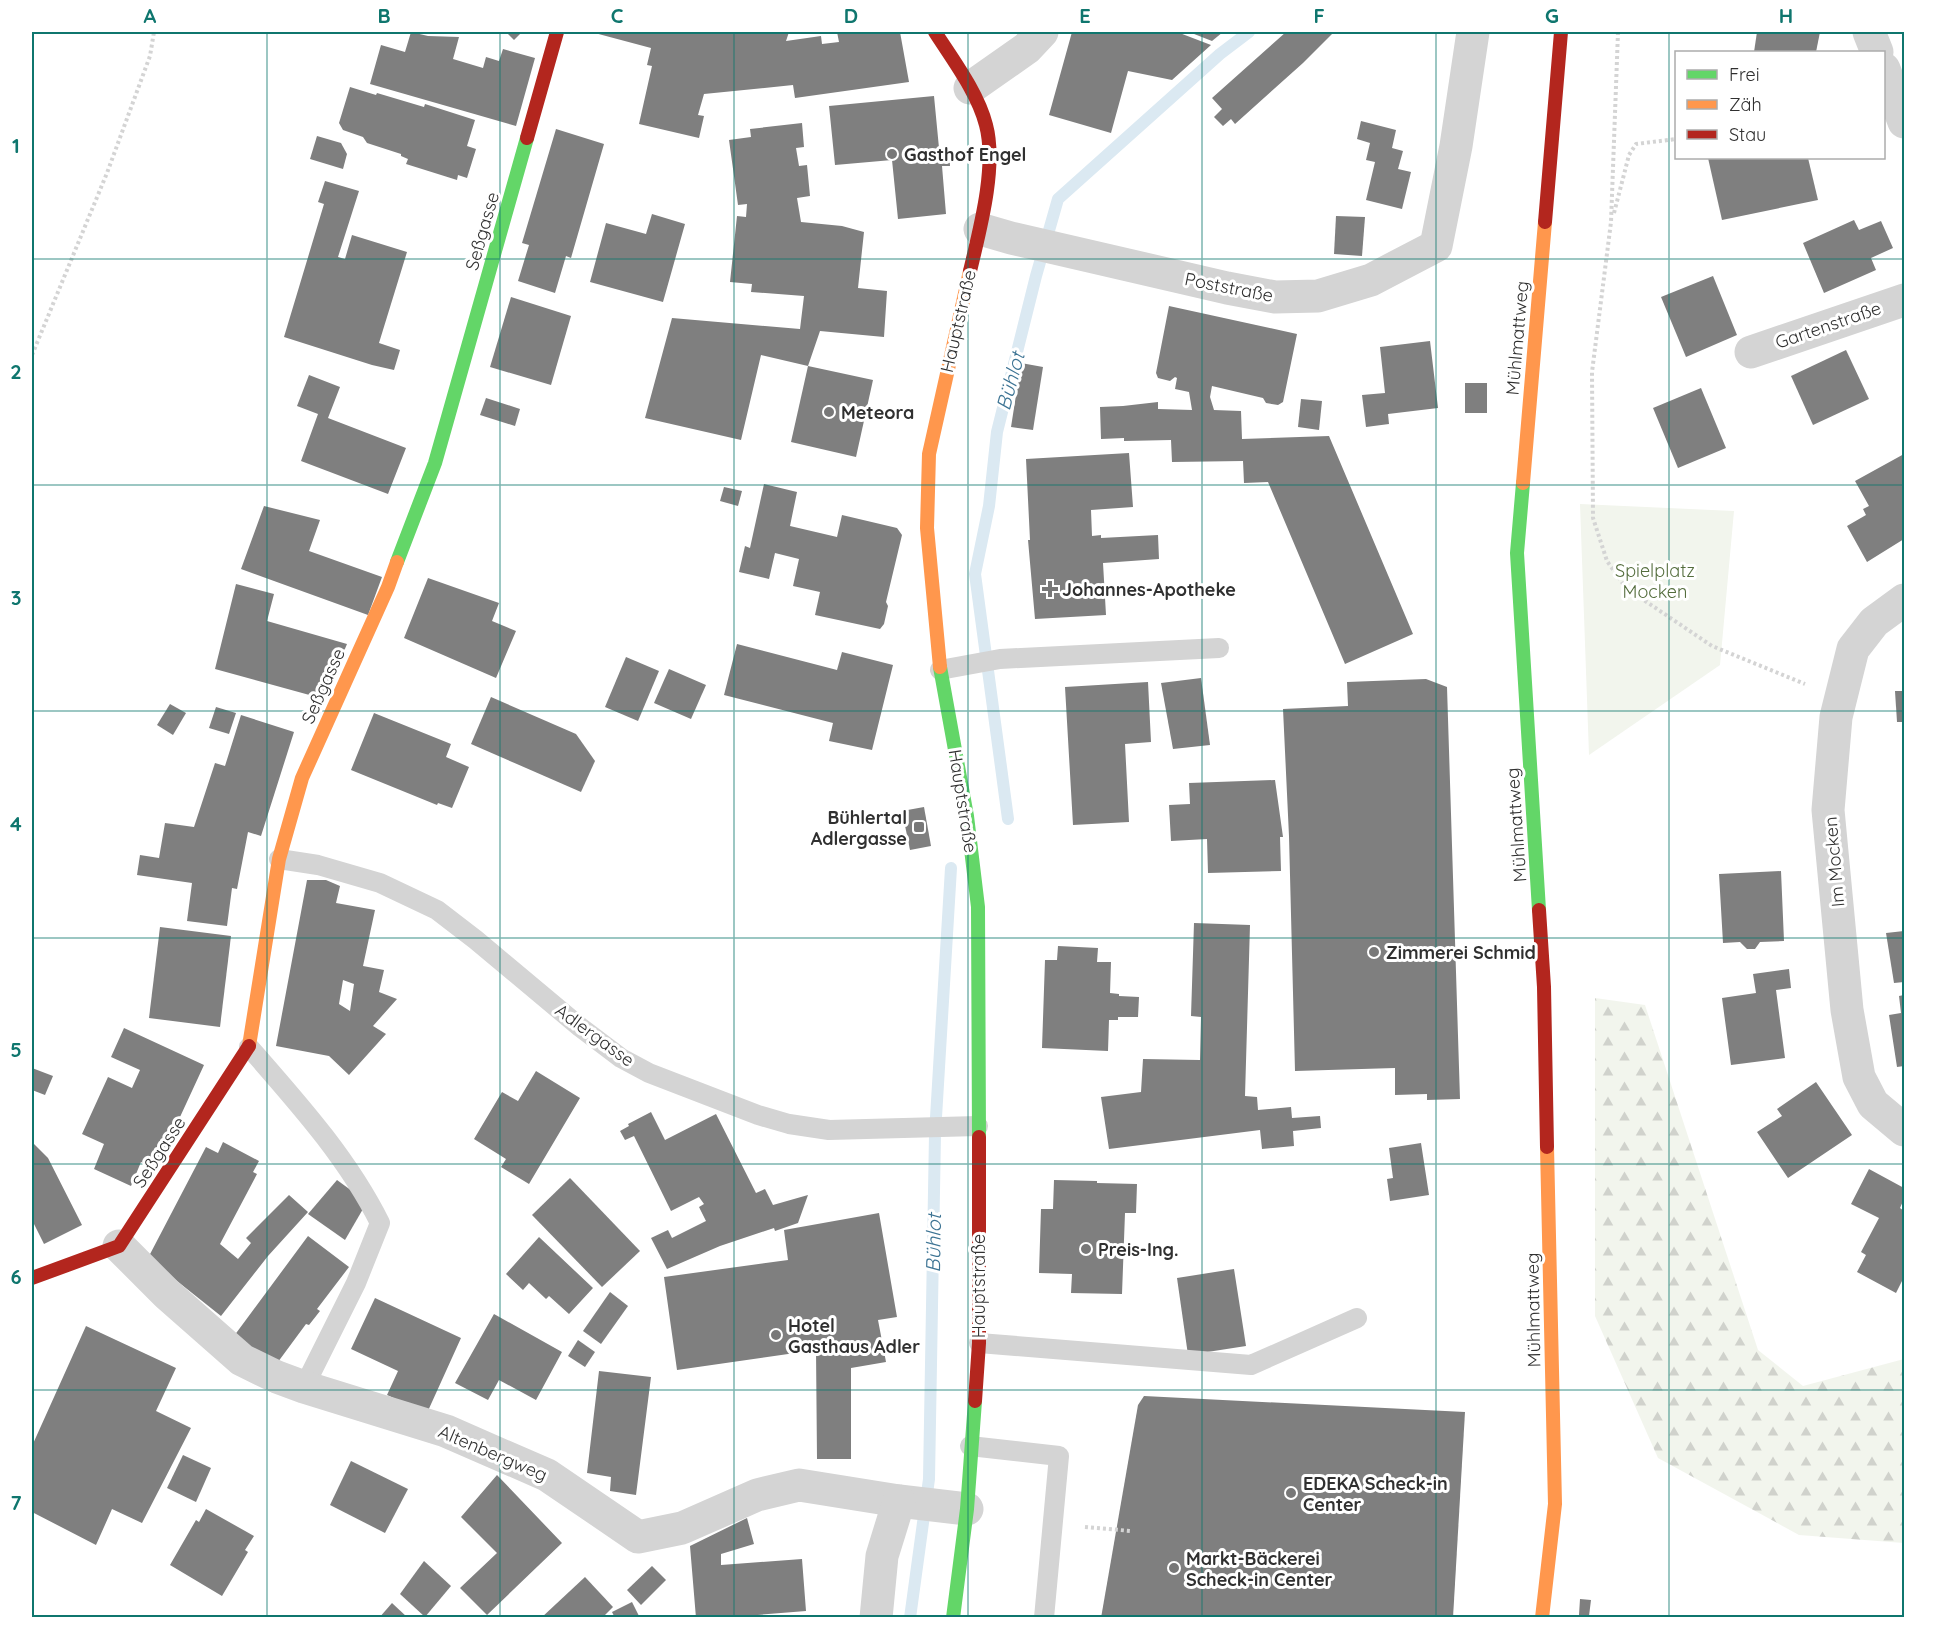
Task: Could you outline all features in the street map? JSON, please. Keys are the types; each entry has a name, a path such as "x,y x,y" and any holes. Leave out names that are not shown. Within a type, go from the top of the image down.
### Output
{"street":[{"name":"Seßgasse","path":"119,1246 249,1047 279,859 302,778 388,587 435,463 557,32"},
{"name":"Hauptstraße","path":"935,32 970,88 986,124 991,156 980,229 929,454 927,528 940,670 967,816 978,907 979,1343 970,1446 955,1507 953,1617"},
{"path":"970,88 1027,48 1042,32"},
{"name":"Poststraße","path":"980,229 1011,238 1275,297 1318,296 1371,280 1436,246 1456,146 1473,32"},
{"name":"Mühlmattweg","path":"1542,1617 1555,1504 1544,987 1517,553 1561,32"},
{"path":"1869,32 1877,51"},
{"path":"1885,72 1905,122"},
{"name":"Gartenstraße","path":"1751,352 1905,300"},
{"name":"Im Mocken","path":"1905,600 1874,622 1853,649 1836,717 1828,810 1847,1010 1859,1077 1873,1104 1905,1130"},
{"path":"32,1278 119,1246"},
{"name":"Altenbergweg","path":"119,1246 167,1294 242,1360 304,1387 446,1431 547,1475 638,1537 682,1528 757,1495 799,1485 899,1502 955,1507"},
{"path":"876,1617 882,1556 899,1502"}],"lane":[{"path":"940,670 1000,659 1219,648"},
{"name":"Adlergasse","path":"279,859 318,865 380,883 437,910 621,1058 649,1073 758,1115 789,1124 829,1130 978,1126"},
{"path":"249,1047 314,1121 365,1193 380,1223 356,1282 304,1387"},
{"path":"979,1343 1251,1365 1357,1318"},
{"path":"970,1446 1059,1456 1044,1617"}],"path":[{"path":"32,355 107,173 150,56 154,32"},
{"path":"1618,32 1611,222 1592,372 1593,518 1607,561 1626,588 1712,646 1803,683 1841,694"},
{"path":"1611,222 1629,155 1636,144 1675,140"},
{"path":"1054,1524 1131,1531"}],"green space":[{"name":"Spielplatz Mocken","path":"1580,504 1734,511 1720,665 1589,755"},
{"path":"1595,998 1645,1005 1758,1350 1803,1386 1904,1359 1904,1543 1799,1535 1658,1458 1595,1316"}],"building":[{"path":"411,32 428,36 459,37 453,59 483,68 486,57 499,61 503,49 535,58 516,126 370,84 381,45 405,52"},
{"path":"506,32 522,32 514,40"},
{"path":"591,32 789,32 786,41 821,36 822,44 839,42 837,32 900,32 909,82 795,98 793,85 704,94 698,115 704,116 699,138 639,124 652,66 647,65 651,48"},
{"path":"1072,32 1162,34 1163,32 1177,32 1211,45 1172,80 1128,71 1111,133 1049,115"},
{"path":"1189,32 1223,32 1212,41"},
{"path":"1286,32 1334,32 1235,124 1231,119 1223,126 1214,117 1222,109 1212,98"},
{"path":"1757,32 1820,32 1816,51 1754,51"},
{"path":"350,87 424,107 425,104 475,120 467,146 476,149 467,178 458,175 457,180 406,164 408,159 401,154 367,143 363,137 343,130 339,123"},
{"name":"Gasthof Engel","path":"934,96 939,148 949,147 950,166 942,166 946,214 898,219 892,160 835,165 829,106"},
{"path":"1361,121 1396,130 1392,148 1403,151 1398,169 1411,172 1402,209 1366,200 1375,162 1366,160 1370,143 1357,139"},
{"path":"802,123 804,147 796,148 799,166 807,165 810,196 797,198 801,222 842,226 864,232 858,288 887,291 884,337 820,331 808,366 761,355 741,440 645,418 672,318 800,329 804,296 751,292 752,284 730,282 737,216 746,217 747,204 738,205 729,140 751,137 750,129"},
{"path":"556,129 604,144 571,258 566,256 555,293 518,281 529,245 522,243"},
{"path":"317,136 341,143 347,154 343,169 310,159"},
{"path":"1708,159 1808,159 1818,200 1722,220"},
{"path":"325,181 359,191 338,257 345,259 352,235 407,252 379,343 400,350 394,370 284,337 324,204 318,202"},
{"path":"652,214 685,224 663,302 590,282 606,223 646,234"},
{"path":"1336,216 1365,217 1362,256 1334,254"},
{"path":"1854,220 1859,230 1881,221 1893,248 1871,258 1876,270 1824,293 1803,243"},
{"path":"1713,276 1737,335 1686,357 1661,297"},
{"path":"511,297 571,316 551,385 490,367"},
{"path":"1169,306 1297,334 1283,402 1278,405 1266,403 1263,398 1212,386 1210,397 1214,410 1241,411 1242,439 1329,436 1413,634 1345,664 1268,482 1244,483 1243,461 1172,462 1171,440 1101,439 1100,407 1158,402 1158,409 1192,410 1189,392 1175,389 1177,378 1170,381 1158,378 1156,373"},
{"path":"1430,341 1438,408 1388,414 1389,424 1366,427 1362,395 1385,393 1380,347"},
{"path":"1846,350 1869,399 1813,425 1791,376"},
{"path":"1021,363 1043,367 1033,430 1011,427"},
{"path":"808,366 873,380 856,457 791,442"},
{"path":"309,375 340,387 328,418 406,448 388,494 301,461 318,414 297,406"},
{"path":"1465,383 1487,383 1487,413 1465,413"},
{"path":"1701,388 1726,448 1678,468 1653,408"},
{"path":"486,398 520,409 515,426 480,415"},
{"path":"1301,399 1322,401 1319,430 1298,427"},
{"path":"1129,453 1133,507 1091,510 1092,536 1101,535 1101,538 1158,535 1159,559 1103,563 1106,615 1035,619 1028,540 1030,540 1026,459"},
{"path":"1904,454 1904,539 1867,562 1847,526 1866,515 1863,509 1869,506 1855,481"},
{"path":"764,484 797,492 790,526 837,537 842,515 897,528 902,535 886,602 888,606 884,624 880,629 815,615 820,592 793,586 799,559 775,553 769,579 739,572 745,546 750,548"},
{"path":"724,487 742,491 738,506 720,501"},
{"path":"264,506 320,520 309,551 382,577 368,615 241,569"},
{"path":"428,578 499,603 492,621 516,631 496,678 404,638"},
{"path":"236,584 274,594 267,621 347,644 324,699 215,669"},
{"path":"737,644 837,670 842,652 893,665 872,750 829,741 833,723 724,695"},
{"path":"626,657 659,671 638,721 605,707"},
{"path":"669,669 706,685 691,719 654,703"},
{"path":"1201,678 1210,745 1173,749 1161,683"},
{"name":"Zimmerei Schmid","path":"1426,679 1447,687 1460,1099 1427,1100 1427,1094 1395,1095 1395,1068 1295,1071 1283,709 1348,706 1347,682"},
{"path":"1148,682 1151,742 1125,744 1129,822 1073,825 1065,687"},
{"path":"1895,691 1904,691 1904,722 1897,722"},
{"path":"491,697 576,734 595,761 581,792 471,744"},
{"path":"170,704 186,713 173,735 157,725"},
{"path":"216,707 236,713 229,734 209,728"},
{"path":"374,713 451,744 446,757 469,767 452,808 438,803 437,805 351,770"},
{"path":"241,715 294,732 261,836 248,832 237,889 232,888 227,926 187,921 192,883 137,875 140,855 159,858 165,823 194,827 215,763 225,766"},
{"path":"1275,780 1283,837 1280,837 1281,871 1208,873 1207,839 1171,841 1169,805 1190,804 1189,783"},
{"path":"924,807 931,846 910,850 902,811"},
{"path":"1781,871 1784,941 1760,942 1755,949 1747,949 1740,942 1723,943 1719,874"},
{"path":"307,880 326,880 340,886 336,903 375,910 363,966 384,970 379,992 397,999 373,1026 386,1034 349,1075 329,1056 276,1046","holes":["343,980 354,984 350,1011 339,1004"]},
{"path":"1194,923 1250,925 1245,1096 1257,1097 1258,1110 1291,1107 1292,1118 1320,1116 1321,1128 1293,1131 1294,1146 1262,1149 1260,1130 1109,1149 1101,1097 1141,1092 1143,1059 1200,1060 1201,1017 1191,1016"},
{"path":"160,927 231,936 220,1027 149,1018"},
{"path":"1904,931 1904,982 1894,983 1886,933"},
{"path":"1058,946 1098,948 1097,962 1111,962 1110,993 1139,997 1138,1017 1118,1017 1118,1020 1109,1020 1108,1051 1042,1048 1045,960 1057,960"},
{"path":"1789,969 1791,988 1776,990 1785,1058 1731,1065 1722,998 1756,993 1753,974"},
{"path":"1904,995 1904,1066 1897,1067 1889,1015 1901,1013 1899,996"},
{"path":"124,1028 204,1065 156,1169 141,1162 131,1186 94,1169 104,1144 82,1134 108,1077 132,1088 140,1070 111,1057"},
{"path":"32,1068 53,1076 45,1095 32,1090"},
{"path":"536,1071 580,1098 529,1184 501,1167 506,1159 474,1139 502,1092 518,1101"},
{"path":"1816,1082 1852,1135 1788,1178 1757,1132 1782,1116 1777,1109"},
{"path":"651,1112 665,1140 716,1114 756,1193 765,1189 773,1205 808,1195 798,1223 775,1231 774,1228 720,1246 667,1269 651,1238 668,1230 672,1238 706,1221 699,1207 704,1204 699,1197 671,1211 634,1136 625,1140 620,1131"},
{"path":"32,1142 48,1158 82,1225 44,1244 32,1220 32,1167 34,1166"},
{"path":"223,1142 259,1161 253,1172 257,1174 220,1244 238,1259 251,1243 246,1238 289,1195 308,1212 268,1256 221,1316 148,1258 206,1147 218,1153"},
{"path":"1421,1143 1429,1195 1390,1201 1387,1179 1393,1178 1389,1148"},
{"path":"1869,1169 1904,1188 1904,1199 1900,1208 1904,1211 1904,1277 1896,1293 1857,1272 1866,1255 1861,1252 1879,1218 1851,1204"},
{"path":"570,1178 640,1251 602,1287 532,1215"},
{"path":"337,1180 367,1202 345,1240 308,1214"},
{"path":"1054,1180 1137,1184 1136,1213 1125,1213 1122,1294 1071,1293 1072,1274 1039,1273 1041,1209 1053,1209"},
{"name":"Hotel Gasthaus Adler","path":"879,1213 897,1317 878,1320 886,1362 851,1368 851,1459 817,1459 816,1350 677,1370 664,1277 788,1260 784,1230"},
{"path":"308,1236 349,1267 317,1309 320,1311 309,1325 306,1324 275,1366 234,1336"},
{"path":"539,1237 593,1288 569,1314 549,1296 546,1299 529,1283 523,1290 506,1274"},
{"path":"1234,1269 1246,1346 1188,1355 1177,1278"},
{"path":"610,1292 628,1306 601,1344 583,1331"},
{"path":"375,1298 461,1338 427,1413 387,1395 398,1371 351,1349"},
{"path":"494,1314 562,1352 536,1400 499,1380 488,1400 455,1383"},
{"path":"86,1326 176,1368 156,1411 191,1428 142,1523 112,1509 96,1545 32,1512 32,1446"},
{"path":"578,1340 595,1352 585,1367 568,1356"},
{"path":"599,1371 651,1377 636,1495 610,1491 611,1477 587,1473"},
{"name":"EDEKA Scheck-in Center","path":"1144,1396 1465,1412 1453,1618 1101,1618 1138,1405"},
{"path":"183,1455 211,1468 196,1502 167,1488"},
{"path":"351,1461 408,1489 385,1533 330,1505"},
{"path":"497,1475 562,1543 487,1615 460,1588 497,1553 461,1517"},
{"path":"206,1509 254,1536 245,1550 248,1552 222,1596 170,1565 196,1520 199,1522"},
{"path":"747,1518 754,1544 721,1554 721,1565 802,1559 806,1611 696,1618 690,1546"},
{"path":"424,1561 451,1586 425,1617 400,1594"},
{"path":"652,1566 666,1580 641,1605 627,1590"},
{"path":"585,1577 613,1607 602,1618 541,1618"},
{"path":"1580,1599 1591,1600 1589,1616 1579,1615"},
{"path":"632,1602 640,1618 615,1618 612,1612"},
{"path":"392,1603 408,1618 379,1618"}],"waterway":[{"name":"Bühlot","path":"1008,819 975,574 989,506 997,432 1058,199 1220,54 1249,32"},
{"name":"Bühlot","path":"910,1618 929,1479 935,1134 951,868"}],"traffic: fast":[{"path":"397,562 435,463 527,138"},
{"path":"1523,483 1517,553 1539,910"},
{"path":"940,667 967,816 978,907 979,1137"},
{"path":"953,1618 967,1509 975,1401"}],"traffic: slow":[{"path":"1523,483 1545,222"},
{"path":"940,667 927,528 929,454 970,271"},
{"path":"249,1046 279,859 302,778 388,587 397,562"},
{"path":"1542,1618 1555,1504 1547,1147"}],"traffic: jam":[{"path":"527,138 557,32"},
{"path":"935,32 977,101 989,141 990,159 986,198 970,271"},
{"path":"1545,222 1561,32"},
{"path":"1539,910 1544,987 1547,1147"},
{"path":"32,1278 119,1246 249,1046"},
{"path":"975,1401 979,1343 979,1137"}],"place":[{"name":"Gasthof Engel","path":"892,154"},
{"name":"Meteora","path":"829,412"},
{"name":"Johannes-Apotheke","path":"1050,589"},
{"name":"Bühlertal Adlergasse","path":"919,827"},
{"name":"Zimmerei Schmid","path":"1374,952"},
{"name":"Preis-Ing.","path":"1086,1249"},
{"name":"Hotel Gasthaus Adler","path":"776,1335"},
{"name":"EDEKA Scheck-in Center","path":"1291,1493"},
{"name":"Markt-Bäckerei Scheck-in Center","path":"1174,1568"}]}
